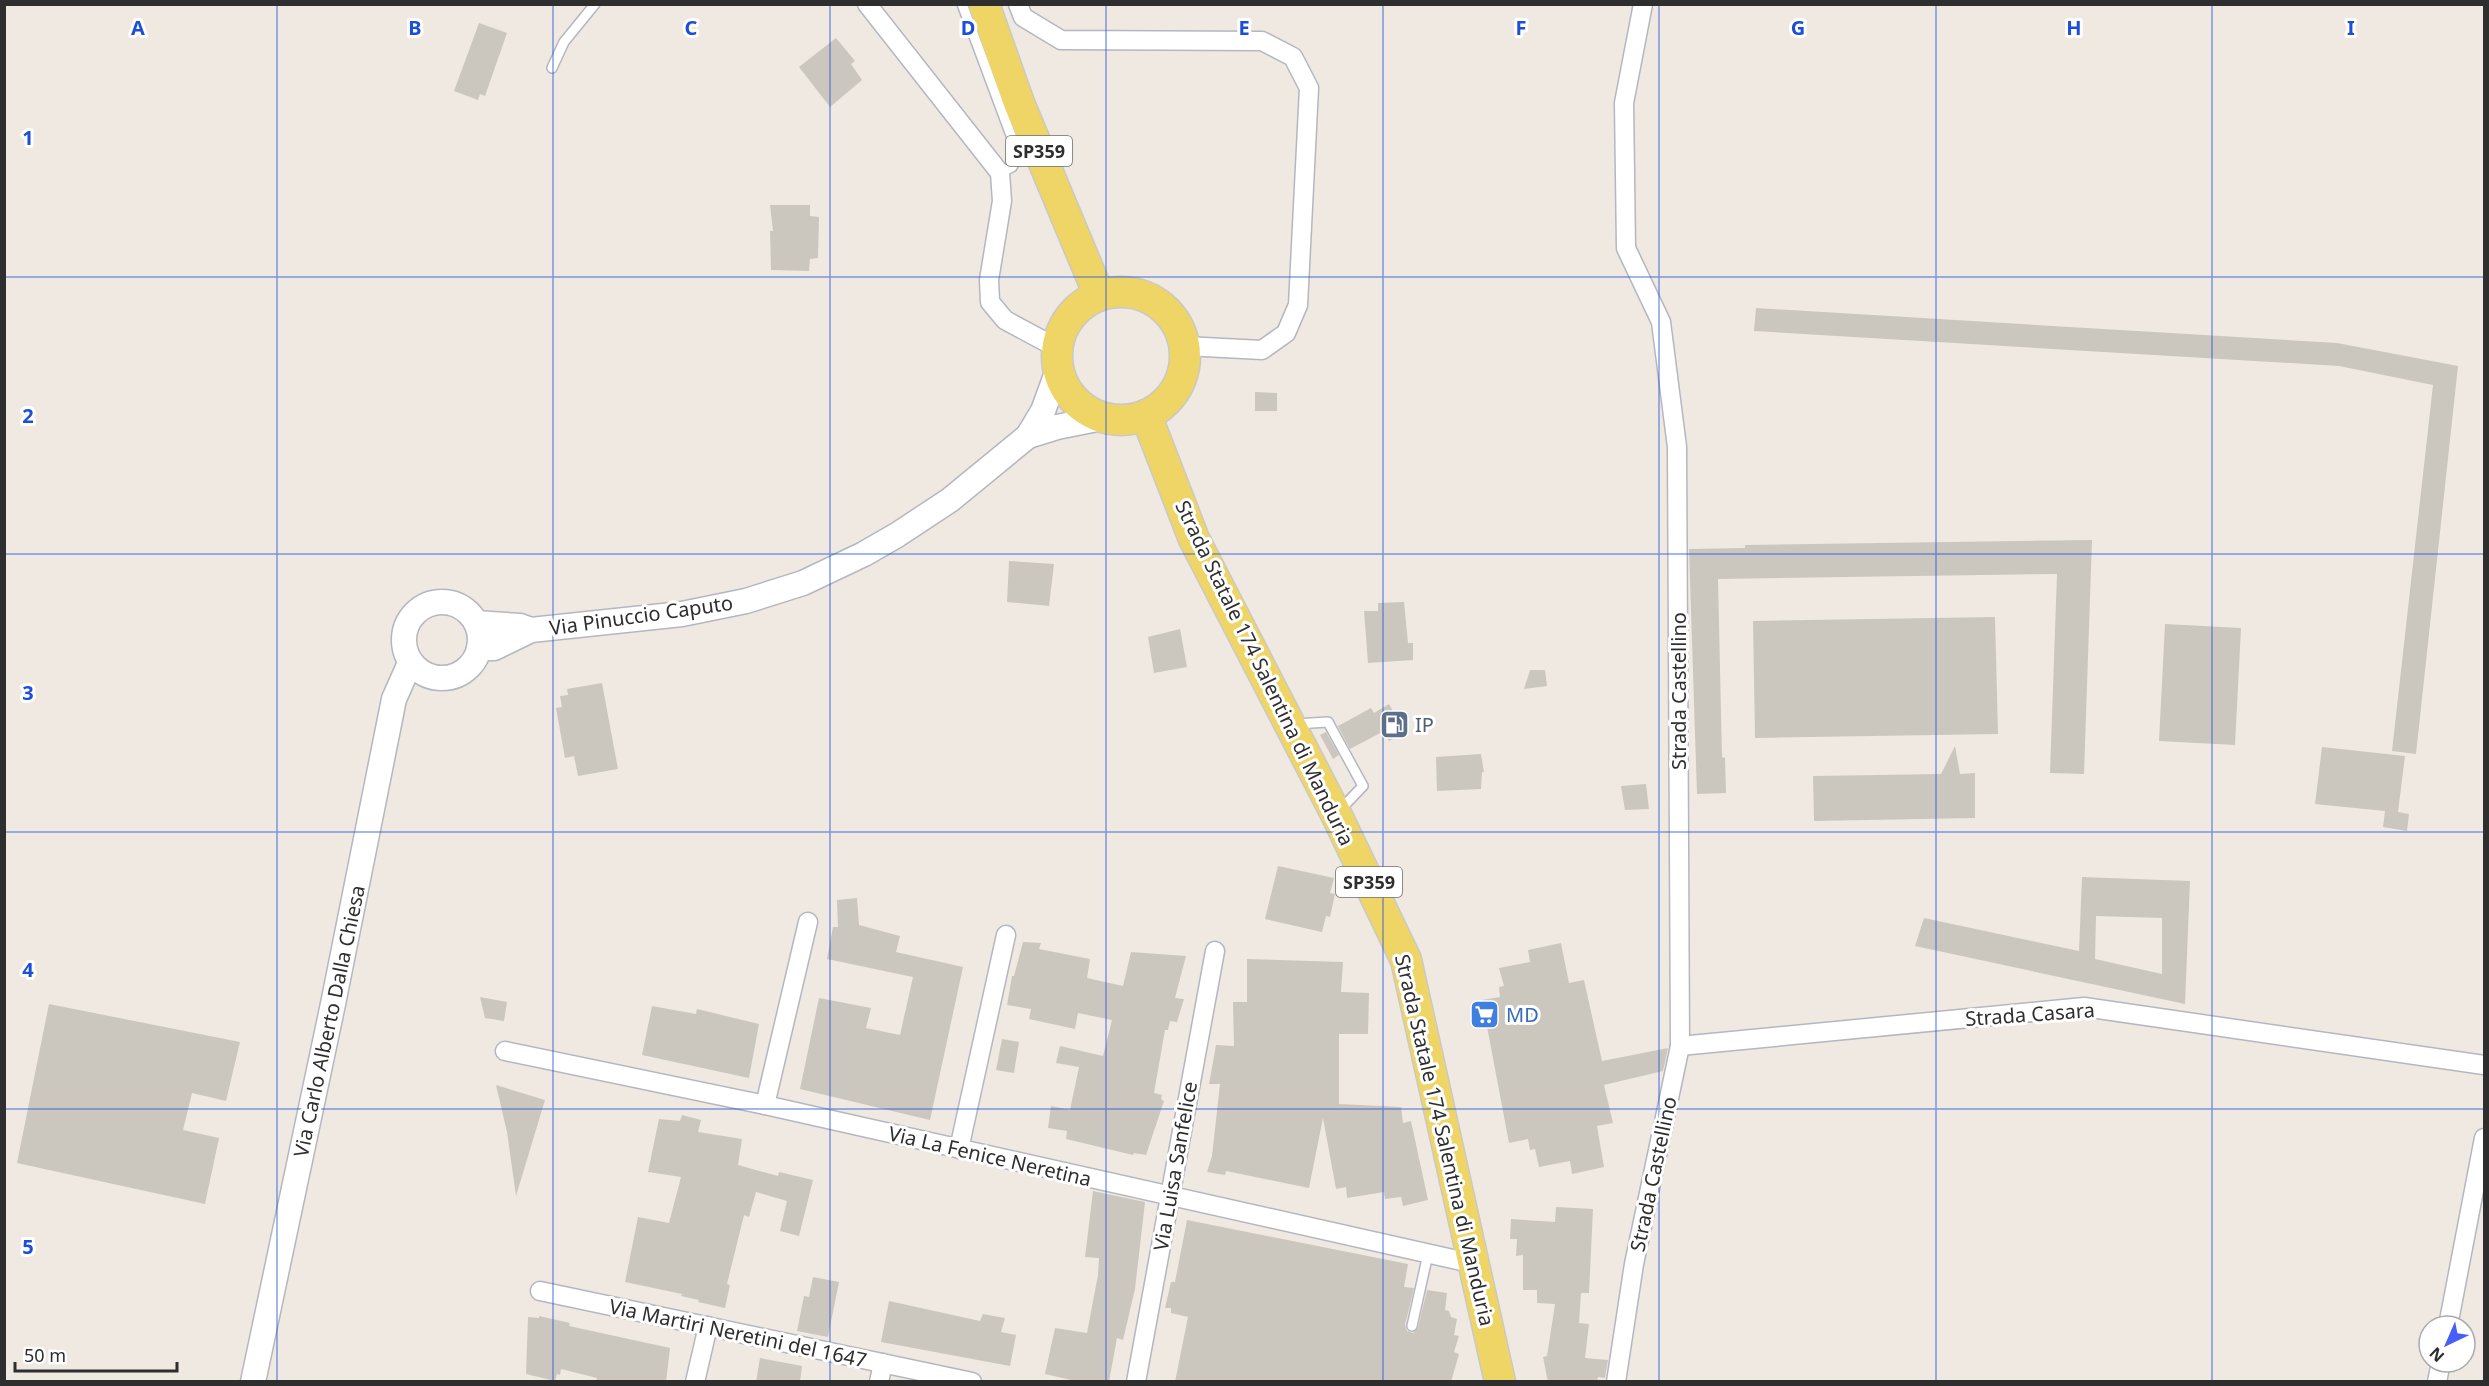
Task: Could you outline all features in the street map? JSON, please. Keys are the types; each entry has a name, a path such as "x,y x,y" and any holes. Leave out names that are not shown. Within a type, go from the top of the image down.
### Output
{"main road":[{"name":"SP359","path":"984,4 1019,103 1099,295"},
{"path":"1127,292 1154,300 1168,312 1179,328 1185,346 1185,367 1177,387 1164,404 1146,415 1124,420 1102,418 1082,407 1067,391 1057,359 1061,331 1070,315 1083,303 1099,295 1127,292"},
{"name":"Strada Statale 174 Salentina di Manduria","path":"1146,415 1194,539 1291,724 1406,960 1500,1382"}],"street":[{"path":"867,4 1000,173 1002,201 989,280 990,302 1005,320 1057,359 1042,411 1029,436"},
{"path":"1018,4 1023,17 1061,40 1262,41 1293,57 1309,88 1298,305 1286,333 1262,350 1185,346"},
{"name":"Strada Castellino","path":"1616,1382 1634,1264 1680,1046 1677,447 1660,322 1626,249 1624,103 1643,4"},
{"path":"1029,436 1057,427 1102,418"},
{"name":"Via Pinuccio Caputo","path":"479,648 494,648 531,630 681,614 746,601 803,583 864,554 897,535 950,500 1029,436"},
{"path":"446,602 468,613 476,623 480,635 479,648 475,660 456,676 444,679 431,677 420,672 411,663 404,645 406,627 412,616 422,608 433,603 446,602"},
{"name":"Via Pinuccio Caputo","path":"476,623 520,626 531,630"},
{"name":"Via Carlo Alberto Dalla Chiesa","path":"253,1382 394,699 411,663"},
{"path":"765,1106 808,922"},
{"path":"959,1149 1006,935"},
{"name":"Via Luisa Sanfelice","path":"1136,1382 1215,951"},
{"name":"Strada Casara","path":"1680,1046 2084,1006 2484,1065"},
{"name":"Via La Fenice Neretina","path":"505,1051 765,1106 1475,1264"},
{"path":"2450,1314 2484,1138"},
{"name":"Via Martiri Neretini del 1647","path":"540,1291 972,1382"},
{"path":"695,1382 708,1326"},
{"path":"879,1382 883,1363"}],"lane":[{"path":"552,68 564,42 595,4"},
{"path":"962,4 1013,141 1017,158 1012,167 1000,173"},
{"path":"1413,1326 1428,1254"}],"building":[{"path":"479,23 507,33 485,96 480,94 478,100 454,91"},
{"path":"836,38 855,61 851,64 862,80 830,107 799,67"},
{"path":"770,205 810,205 810,216 819,217 818,258 810,259 809,271 771,270 770,231 773,231"},
{"path":"1756,308 2337,343 2458,366 2416,754 2392,751 2433,385 2339,366 1754,331"},
{"path":"1255,392 1277,393 1277,411 1255,411"},
{"path":"2092,540 2084,774 2050,773 2057,574 1718,579 1722,757 1725,758 1726,793 1697,794 1689,549 1745,548 1745,545"},
{"path":"1009,561 1054,564 1049,606 1007,602"},
{"path":"1404,602 1408,643 1413,643 1413,660 1368,663 1364,611 1378,611 1378,603"},
{"path":"1995,617 1998,734 1755,738 1753,621"},
{"path":"2165,624 2241,628 2235,745 2159,741"},
{"path":"1180,629 1187,667 1154,673 1148,637"},
{"path":"1530,670 1545,670 1547,686 1524,689"},
{"path":"602,683 618,769 578,776 574,756 565,758 556,708 562,707 560,696 568,695 567,689"},
{"path":"1389,704 1404,732 1389,741 1384,731 1350,749 1338,726 1371,708 1374,713"},
{"path":"1326,732 1339,755 1333,759 1320,735"},
{"path":"1955,746 1960,774 1975,773 1975,818 1814,821 1813,776 1941,774"},
{"path":"2322,747 2405,756 2398,812 2409,814 2407,831 2383,827 2385,811 2315,804"},
{"path":"1481,754 1484,772 1482,772 1481,789 1437,791 1436,757"},
{"path":"1646,784 1649,809 1625,810 1621,786"},
{"path":"1278,866 1334,878 1330,893 1335,894 1330,917 1326,916 1322,932 1265,919"},
{"path":"2082,877 2190,881 2185,1004 1915,946 1924,918 2079,951","holes":["2096,916 2162,918 2162,974 2095,959"]},
{"path":"857,898 859,925 900,936 896,952 963,967 930,1120 800,1089 819,998 871,1008 866,1028 900,1035 913,977 827,959 833,927 838,927 837,900"},
{"path":"1023,942 1041,943 1039,949 1090,959 1087,978 1123,986 1131,952 1186,956 1175,998 1184,999 1177,1022 1170,1021 1168,1030 1165,1030 1154,1093 1162,1095 1161,1099 1164,1101 1146,1155 1134,1153 1133,1155 1066,1139 1067,1131 1048,1128 1051,1106 1070,1110 1079,1067 1056,1063 1060,1046 1103,1056 1112,1020 1078,1013 1075,1029 1029,1019 1031,1009 1007,1005 1012,976 1014,976"},
{"path":"1561,943 1569,983 1584,980 1602,1061 1668,1048 1663,1071 1604,1085 1613,1123 1597,1126 1604,1167 1572,1174 1570,1161 1539,1167 1535,1149 1530,1150 1528,1139 1509,1143 1482,1000 1500,997 1499,987 1504,986 1499,968 1530,962 1528,950"},
{"path":"1247,959 1343,962 1341,992 1369,993 1368,1034 1339,1034 1339,1104 1401,1107 1403,1123 1411,1121 1428,1200 1403,1206 1401,1197 1385,1199 1384,1192 1347,1198 1346,1187 1336,1189 1323,1118 1309,1188 1226,1171 1225,1175 1207,1172 1212,1156 1220,1084 1209,1084 1216,1045 1234,1046 1233,1002 1247,1002"},
{"path":"480,997 507,1002 504,1021 485,1018"},
{"path":"49,1004 240,1042 226,1101 192,1093 183,1130 219,1138 205,1204 17,1163"},
{"path":"652,1006 696,1014 697,1009 759,1024 749,1078 642,1055"},
{"path":"1002,1039 1019,1042 1014,1073 996,1070"},
{"path":"496,1085 545,1100 516,1196 507,1132"},
{"path":"682,1115 701,1120 698,1132 742,1139 738,1165 778,1176 779,1172 813,1180 799,1236 780,1231 787,1201 756,1192 749,1217 744,1215 727,1284 730,1285 725,1308 698,1302 699,1300 681,1296 682,1294 625,1282 638,1217 669,1223 681,1177 648,1172 659,1119 680,1121"},
{"path":"1093,1191 1145,1202 1135,1289 1123,1340 1117,1338 1109,1382 1080,1382 1045,1374 1055,1328 1087,1333 1099,1258 1085,1257"},
{"path":"1556,1207 1593,1209 1589,1293 1581,1293 1579,1323 1589,1324 1585,1358 1608,1360 1605,1378 1598,1377 1597,1382 1548,1382 1543,1357 1547,1356 1555,1304 1537,1303 1537,1290 1523,1290 1523,1255 1516,1256 1517,1239 1510,1239 1511,1219 1555,1222"},
{"path":"1187,1220 1408,1264 1404,1287 1414,1288 1405,1325 1407,1331 1413,1333 1418,1328 1427,1290 1447,1293 1445,1310 1449,1311 1451,1317 1457,1319 1454,1335 1459,1336 1454,1352 1459,1354 1451,1382 1175,1382 1188,1317 1171,1313 1171,1308 1165,1308 1171,1282 1175,1282"},
{"path":"813,1277 839,1282 828,1337 797,1331 804,1296 809,1297"},
{"path":"889,1301 980,1321 983,1314 1005,1318 1001,1332 1016,1335 1010,1366 881,1342"},
{"path":"539,1316 570,1323 569,1326 670,1348 666,1382 596,1382 597,1378 561,1369 555,1381 526,1374 528,1317 539,1318"},
{"path":"760,1358 802,1366 800,1382 756,1382"}],"place":[{"name":"IP","path":"1394,724"},
{"name":"MD","path":"1485,1014"}]}
